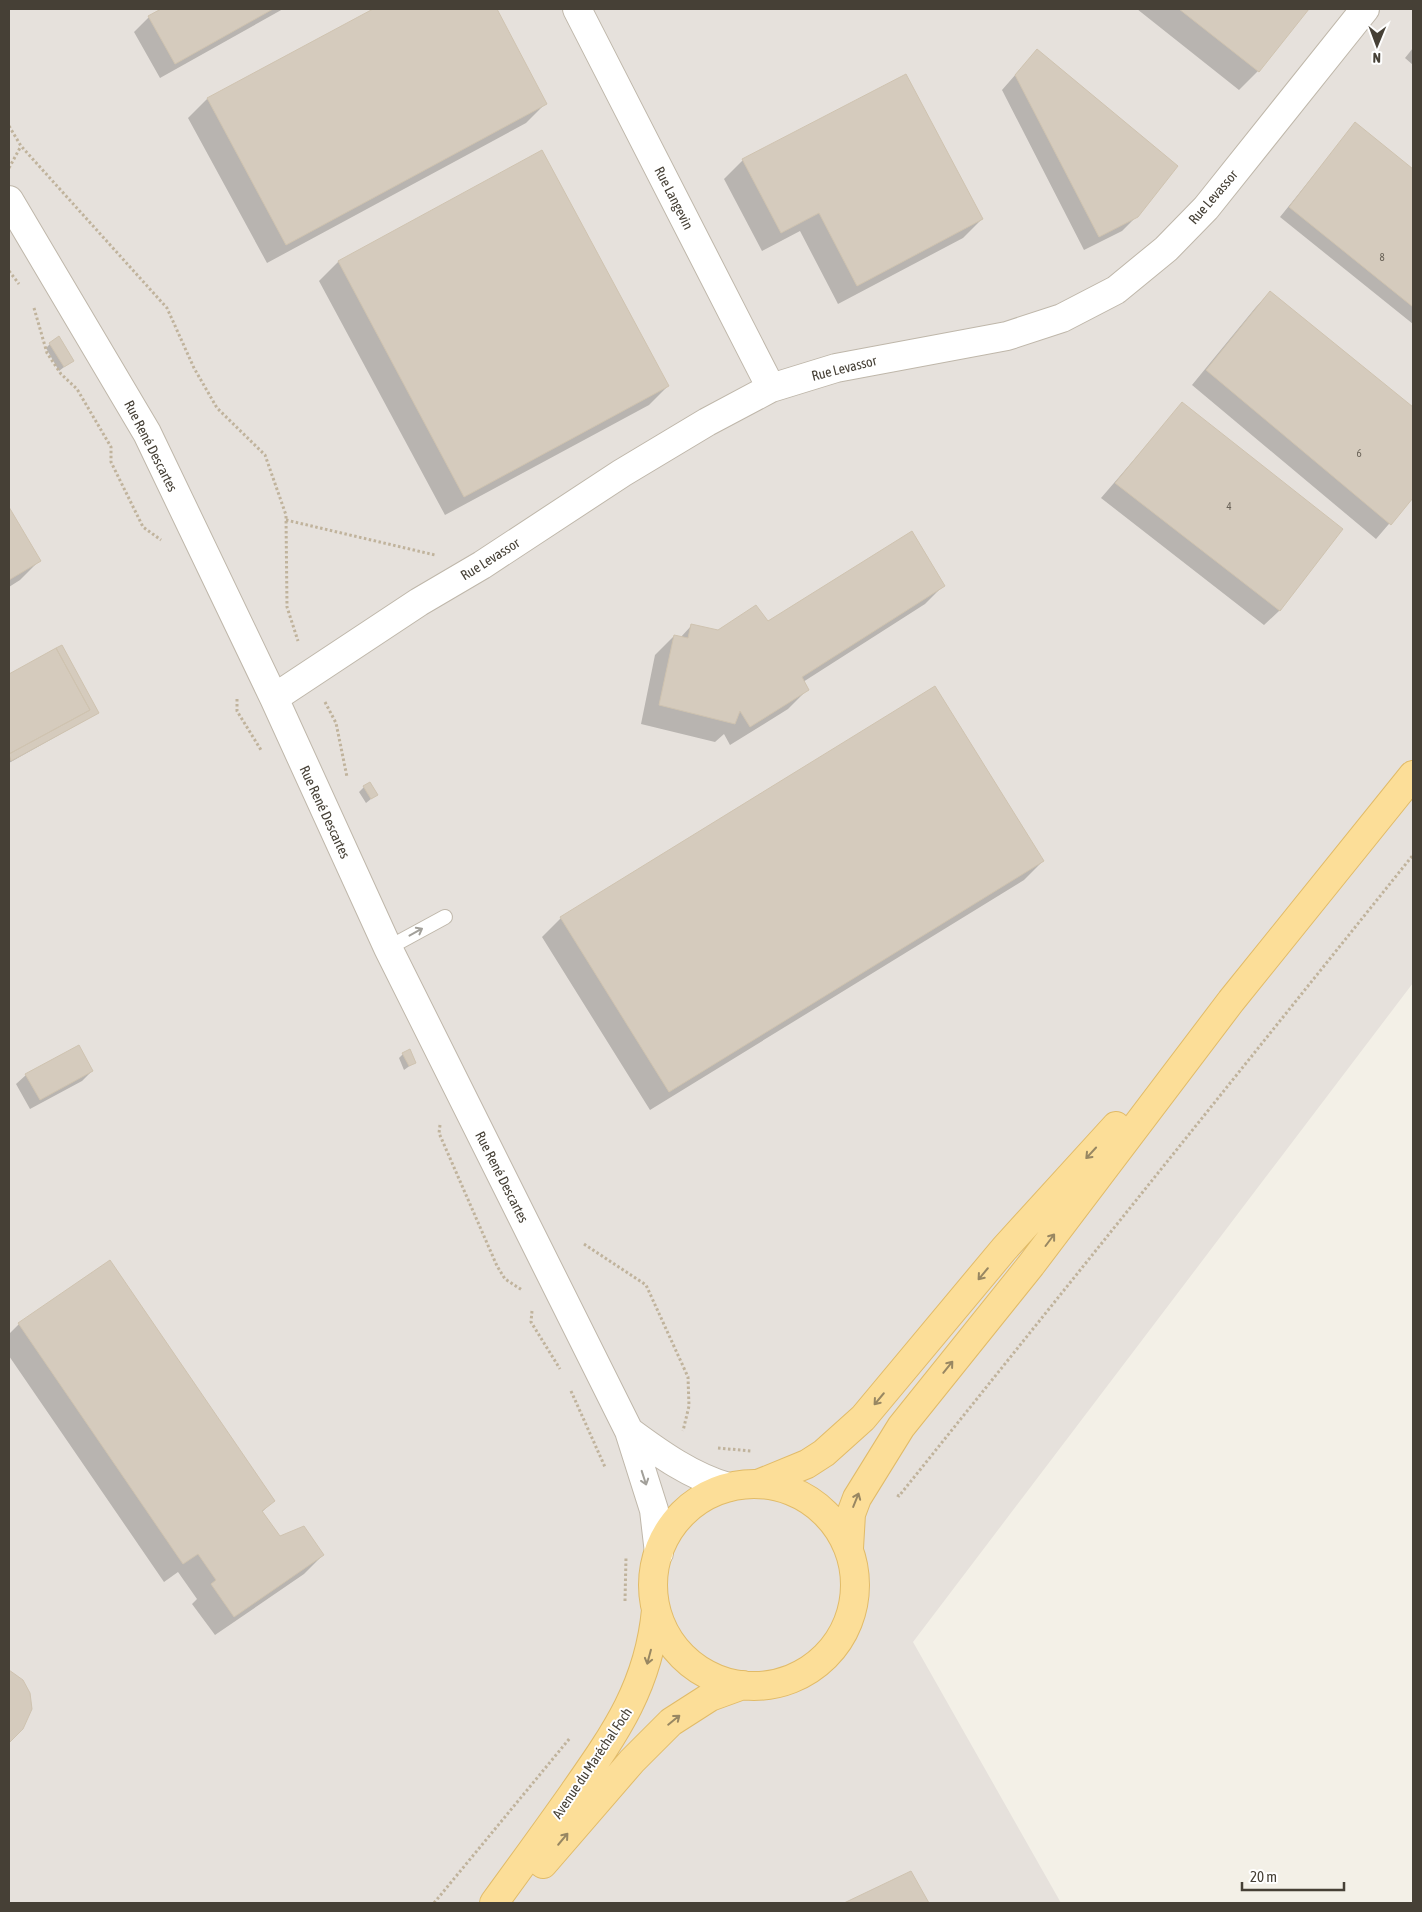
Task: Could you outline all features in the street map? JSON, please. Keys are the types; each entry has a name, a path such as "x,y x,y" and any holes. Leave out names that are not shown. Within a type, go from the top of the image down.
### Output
{"main road":[{"path":"1231,1001 1004,1249 863,1418 824,1453 807,1464 758,1484 728,1487 706,1496 683,1513 672,1527 659,1553 653,1580 656,1609 662,1626 672,1643 691,1664 724,1682 743,1685 771,1685 790,1680 815,1666 835,1646 849,1622 854,1604 855,1575 849,1548 851,1514 857,1498 900,1427 1031,1265 1231,1001 1413,775"},
{"path":"758,1484 789,1490 814,1503 834,1523 849,1548"},
{"name":"Avenue du Maréchal Foch","path":"494,1903 624,1719 647,1664 652,1645 656,1609"},
{"name":"Avenue du Maréchal Foch","path":"510,1903 650,1741 690,1708 722,1691 743,1685"}],"street":[{"name":"Rue Langevin","path":"577,9 771,388"},
{"name":"Rue Levassor","path":"274,698 419,602 482,566 639,463 707,422 771,388 836,368 1008,336 1062,318 1116,290 1166,249 1206,208 1366,9"},
{"name":"Rue René Descartes","path":"14,218 147,433 274,698 388,948 629,1431 654,1510 659,1553"},
{"name":"Rue René Descartes","path":"629,1431 685,1469 712,1482 728,1487"}],"lane":[{"path":"388,948 445,916"}],"path":[{"path":"9,126 21,146 167,308 194,368 217,408 265,455 286,520 287,607 298,641"},
{"path":"9,168 21,146"},
{"path":"286,520 482,566"},
{"path":"323,698 336,723 347,778"},
{"path":"899,1496 1413,855"},
{"path":"584,1244 646,1285 688,1377 689,1406 682,1437"},
{"path":"712,1447 748,1451 757,1450"},
{"path":"625,1602 626,1553"},
{"path":"434,1903 572,1735"}],"shaded area":[{"path":"9,9 1413,9 1413,983 913,1642 1061,1903 9,1903"}],"building":[{"path":"161,9 273,9 175,64 148,16"},
{"path":"373,9 497,9 547,104 286,245 207,98"},
{"path":"1179,9 1309,9 1259,72"},
{"path":"1037,49 1178,166 1138,217 1099,237 1015,75"},
{"path":"906,74 983,219 857,286 819,213 781,233 742,159"},
{"path":"1355,122 1413,169 1413,307 1289,207"},
{"path":"542,150 669,386 464,497 338,261"},
{"path":"1270,291 1413,407 1413,498 1391,525 1206,370"},
{"path":"59,336 74,361 64,367 49,343"},
{"path":"1182,402 1343,529 1280,611 1115,483"},
{"path":"9,507 41,561 9,580"},
{"path":"912,531 945,586 802,677 809,690 750,727 740,711 735,724 659,705 674,635 688,638 691,624 718,630 756,605 768,621"},
{"path":"62,645 99,713 11,761 9,754 90,710 56,648"},
{"path":"56,648 90,710 9,754 9,674"},
{"path":"935,686 1044,861 669,1092 560,917"},
{"path":"370,782 378,795 371,799 363,786"},
{"path":"79,1045 93,1071 40,1100 25,1074"},
{"path":"410,1049 416,1063 409,1066 402,1053"},
{"path":"110,1260 275,1501 262,1511 280,1536 304,1526 324,1555 234,1617 211,1584 216,1580 198,1554 183,1564 18,1323"},
{"path":"9,1670 23,1680 30,1693 32,1709 23,1729 9,1743"},
{"path":"911,1871 929,1903 844,1903"}]}
